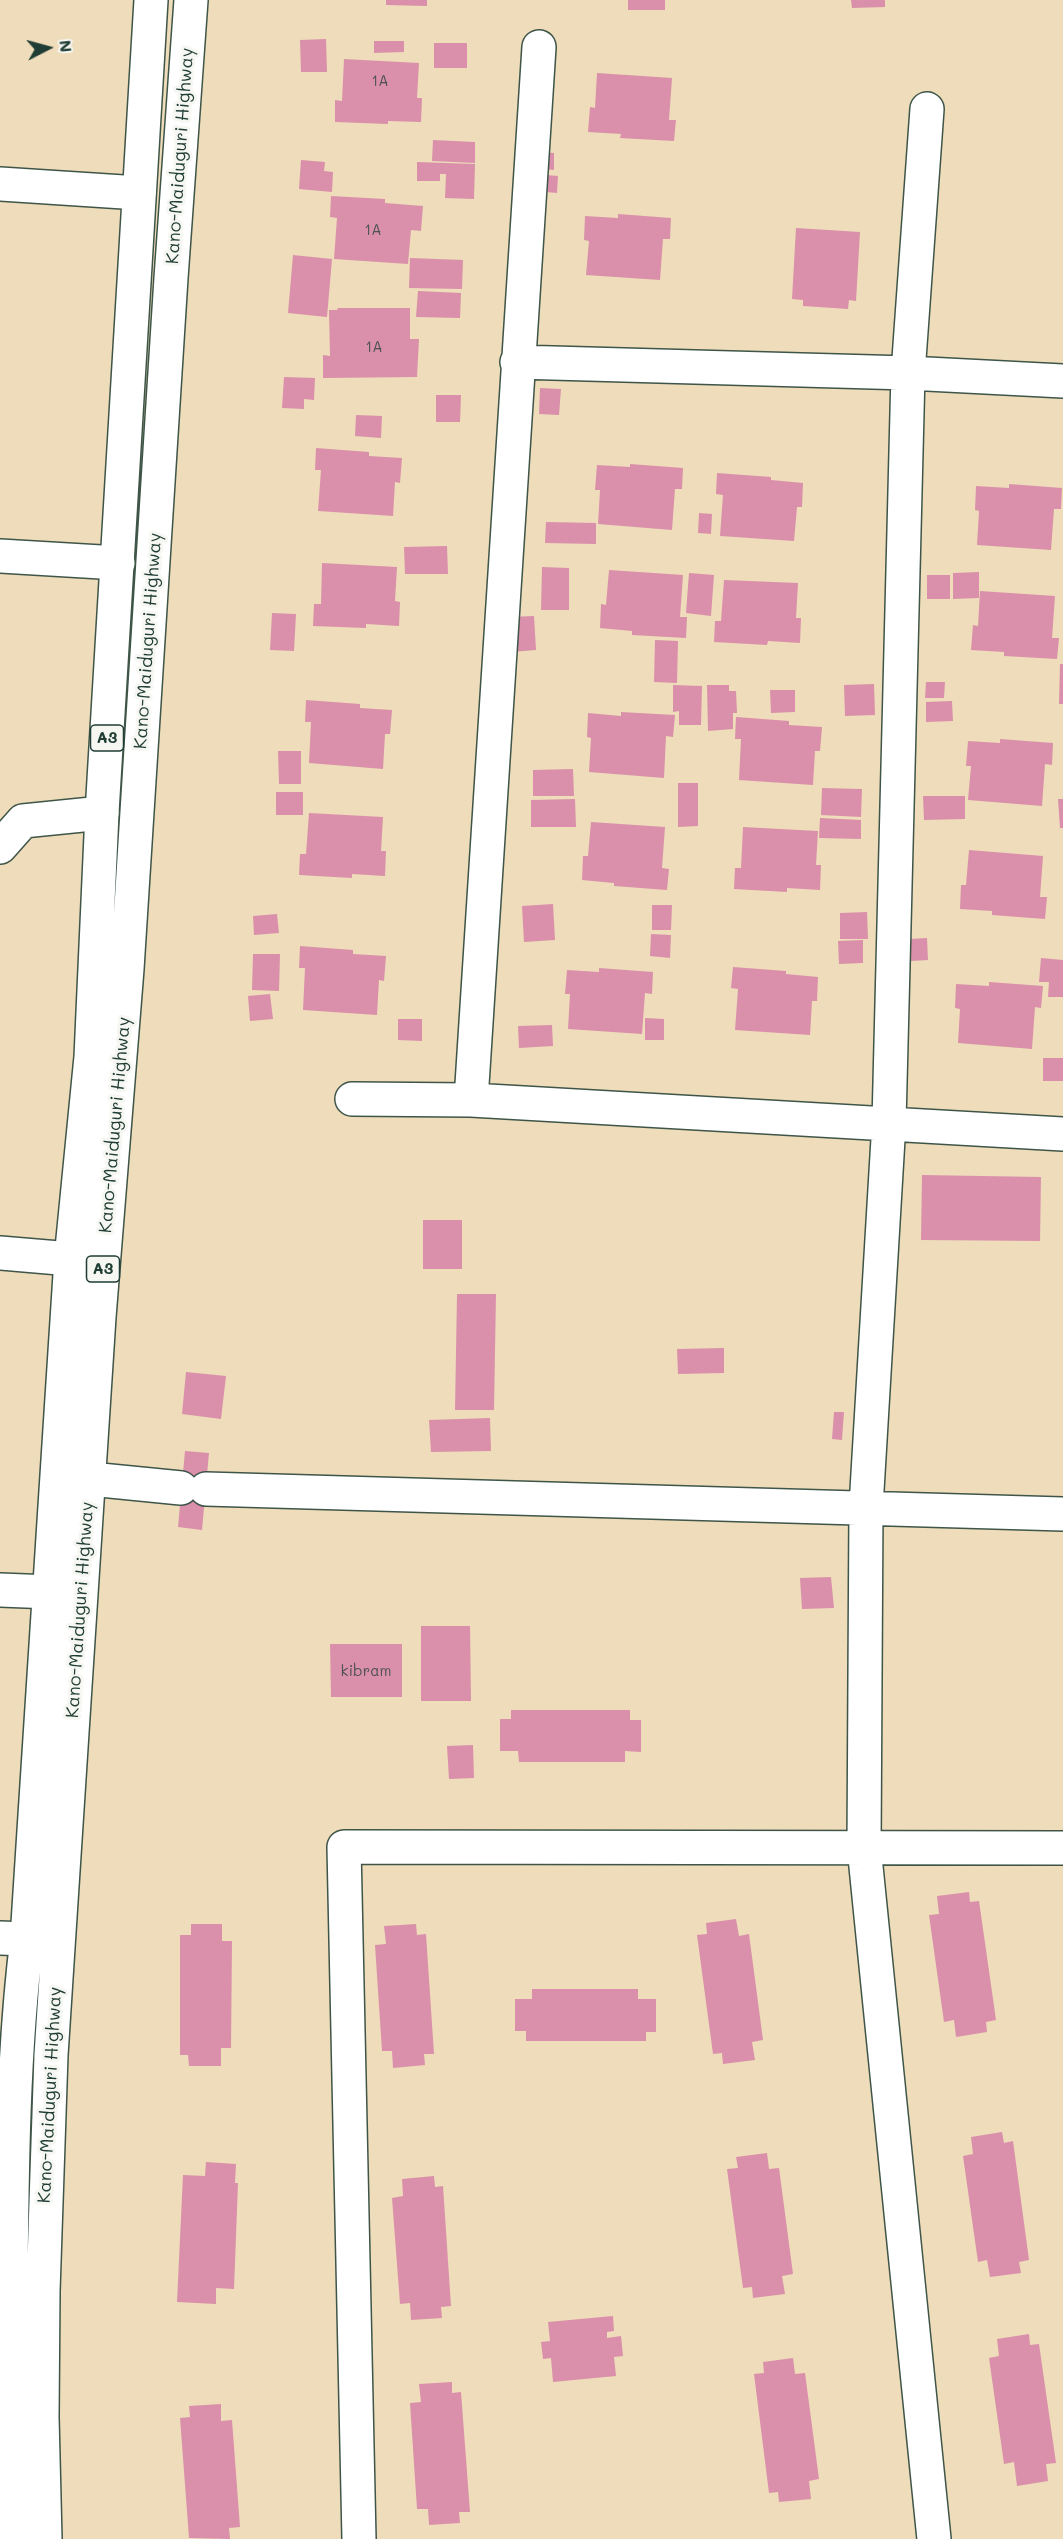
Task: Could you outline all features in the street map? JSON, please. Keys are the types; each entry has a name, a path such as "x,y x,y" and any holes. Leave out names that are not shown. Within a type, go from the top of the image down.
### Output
{"main road":[{"name":"Kano-Maiduguri Highway","path":"45,2539 42,2417 45,2179 61,1896 74,1477 71,1259 91,1057 102,813 151,0"},
{"name":"Kano-Maiduguri Highway","path":"14,2539 5,2294 22,1981 13,1938 51,1592 74,1477 99,1317 127,969 191,0"},
{"path":"471,1100 539,47"},
{"path":"927,109 908,373 889,1122 866,1507 864,1847 934,2539"},
{"path":"0,184 139,193"},
{"path":"517,362 908,373 1063,381"},
{"path":"0,556 118,563"},
{"path":"0,848 23,821 102,813"},
{"path":"352,1099 471,1100 889,1122 1063,1134"},
{"path":"0,1253 71,1259"},
{"path":"74,1477 194,1489 1063,1514"},
{"path":"0,1590 51,1592"},
{"path":"359,2539 344,1847 1063,1848"}],"building":[{"path":"386,0 427,0 427,6 386,5"},
{"path":"628,0 665,0 665,10 628,10"},
{"path":"851,0 885,0 885,7 852,8"},
{"path":"326,39 327,72 301,72 300,40"},
{"path":"374,41 404,41 404,52 374,53"},
{"path":"434,43 467,43 467,68 434,68"},
{"path":"344,59 419,63 417,98 422,98 421,122 388,121 388,124 335,122 335,100 342,101"},
{"path":"597,73 672,78 669,120 676,120 674,141 620,138 621,134 588,132 590,107 595,108"},
{"path":"433,140 475,142 475,163 432,161"},
{"path":"536,152 554,153 554,170 535,168"},
{"path":"301,160 325,162 324,171 333,172 332,192 299,189"},
{"path":"417,162 475,164 474,199 445,198 446,174 440,174 440,181 417,181"},
{"path":"536,174 558,176 557,193 535,191"},
{"path":"331,196 385,199 385,203 423,206 421,231 411,230 408,264 334,259 337,218 330,217"},
{"path":"618,214 671,218 670,239 663,239 660,280 586,275 589,241 584,240 585,216 618,218"},
{"path":"796,228 860,232 856,301 849,300 848,309 803,306 803,300 792,299"},
{"path":"293,255 332,259 327,317 288,313"},
{"path":"410,258 463,260 462,289 409,288"},
{"path":"418,291 461,293 460,318 416,317"},
{"path":"410,308 410,339 419,339 417,377 323,378 323,355 330,356 329,310"},
{"path":"284,377 315,378 314,400 304,399 304,409 282,408"},
{"path":"540,388 561,389 559,415 539,414"},
{"path":"436,395 461,395 460,422 436,422"},
{"path":"356,415 382,416 381,438 355,436"},
{"path":"316,448 369,452 369,456 402,458 400,483 395,482 393,516 318,511 321,470 315,470"},
{"path":"630,464 683,468 682,489 675,489 672,530 598,524 600,490 595,490 597,465 630,467"},
{"path":"717,473 771,477 771,480 803,483 802,507 797,507 794,541 720,536 723,495 716,494"},
{"path":"1009,484 1062,488 1061,509 1054,509 1051,550 977,545 979,511 975,510 976,486 1009,488"},
{"path":"699,513 712,514 711,534 698,533"},
{"path":"546,522 596,523 596,544 545,543"},
{"path":"447,546 448,574 405,574 404,547"},
{"path":"322,563 397,567 395,601 400,602 399,626 366,624 366,628 313,626 314,604 321,604"},
{"path":"542,567 569,568 569,610 541,610"},
{"path":"609,570 683,575 680,617 687,617 686,638 632,635 632,631 600,628 601,604 606,605"},
{"path":"979,572 979,598 953,599 953,573"},
{"path":"689,573 714,575 711,616 686,613"},
{"path":"927,575 950,575 950,599 927,599"},
{"path":"724,580 798,583 796,618 801,618 800,643 768,641 767,645 714,642 715,621 721,621"},
{"path":"980,591 1055,596 1052,638 1059,638 1057,659 1004,656 1004,652 971,650 973,625 978,626"},
{"path":"272,613 296,614 294,651 270,650"},
{"path":"534,616 536,650 511,652 509,617"},
{"path":"655,640 678,641 677,683 654,682"},
{"path":"1060,664 1063,664 1063,704 1059,704"},
{"path":"926,682 945,682 944,698 925,698"},
{"path":"874,684 875,715 845,716 844,685"},
{"path":"673,685 702,686 701,725 679,725 679,711 673,712"},
{"path":"707,685 729,685 729,691 736,691 737,713 733,713 733,729 708,731"},
{"path":"770,690 795,690 795,712 771,713"},
{"path":"306,700 360,704 360,708 392,710 390,734 385,734 383,769 309,763 311,722 305,722"},
{"path":"952,701 953,721 926,722 926,702"},
{"path":"621,712 675,715 673,737 666,736 664,778 589,772 591,738 587,737 588,713 621,716"},
{"path":"736,717 789,721 789,725 822,727 820,751 815,751 813,785 739,780 741,739 735,739"},
{"path":"1000,739 1053,743 1052,765 1045,764 1042,806 968,800 971,766 966,766 968,741 1000,743"},
{"path":"278,751 301,751 301,784 279,784"},
{"path":"573,769 574,796 533,796 533,770"},
{"path":"678,783 698,783 698,826 678,827"},
{"path":"822,788 862,789 861,817 821,815"},
{"path":"276,792 303,792 303,815 276,815"},
{"path":"923,796 965,796 965,819 924,820"},
{"path":"575,799 576,827 531,827 531,800"},
{"path":"1058,799 1063,799 1063,828 1060,828"},
{"path":"309,813 383,817 381,851 386,851 385,876 352,874 352,878 299,875 300,854 306,854"},
{"path":"820,818 861,820 861,839 819,838"},
{"path":"591,822 665,827 662,868 669,869 667,890 614,886 614,883 582,880 583,856 588,856"},
{"path":"743,827 818,831 816,865 821,865 820,890 787,888 787,892 734,889 735,868 741,868"},
{"path":"969,850 1043,856 1040,897 1047,897 1045,919 992,915 992,911 960,909 961,885 966,885"},
{"path":"553,904 555,940 524,942 522,906"},
{"path":"652,905 672,905 671,930 652,930"},
{"path":"867,912 868,939 840,939 840,913"},
{"path":"277,914 279,933 254,935 253,916"},
{"path":"651,934 671,935 670,958 650,956"},
{"path":"927,938 928,960 911,961 910,939"},
{"path":"863,940 863,963 839,964 838,941"},
{"path":"300,946 353,950 353,954 386,956 384,981 379,980 377,1015 303,1010 305,968 299,968"},
{"path":"253,954 280,954 279,991 252,990"},
{"path":"1041,958 1063,960 1063,997 1048,997 1049,982 1039,982"},
{"path":"733,967 786,971 786,974 818,977 817,1001 812,1001 810,1035 735,1030 738,989 731,988"},
{"path":"599,968 653,972 652,994 645,993 642,1034 568,1029 570,994 565,994 567,970 599,972"},
{"path":"989,982 1043,986 1041,1008 1035,1007 1032,1049 958,1043 960,1009 955,1008 956,984 989,986"},
{"path":"270,994 273,1019 250,1021 248,996"},
{"path":"645,1018 664,1019 664,1040 645,1040"},
{"path":"398,1019 422,1019 422,1041 398,1040"},
{"path":"552,1025 553,1046 519,1048 518,1026"},
{"path":"1043,1058 1063,1058 1063,1081 1043,1081"},
{"path":"922,1175 1041,1177 1040,1241 921,1240"},
{"path":"423,1220 462,1220 462,1269 423,1269"},
{"path":"457,1294 496,1294 494,1410 455,1410"},
{"path":"724,1348 724,1373 678,1374 677,1349"},
{"path":"186,1372 226,1376 221,1419 182,1414"},
{"path":"834,1412 844,1412 842,1440 832,1439"},
{"path":"490,1418 491,1451 431,1452 429,1420"},
{"path":"185,1451 209,1453 202,1530 178,1527"},
{"path":"831,1577 834,1608 802,1609 800,1578"},
{"path":"421,1626 470,1626 471,1701 421,1701"},
{"path":"330,1644 402,1644 402,1697 331,1697"},
{"path":"511,1710 630,1710 630,1720 641,1720 641,1752 625,1751 625,1762 519,1762 518,1751 500,1751 500,1719 511,1719"},
{"path":"473,1745 474,1778 449,1779 447,1746"},
{"path":"969,1892 970,1902 979,1901 996,2020 986,2022 987,2032 956,2037 954,2020 944,2022 929,1915 939,1914 937,1896"},
{"path":"736,1919 739,1936 749,1934 763,2040 752,2042 755,2060 723,2064 722,2053 713,2054 697,1935 707,1934 706,1923"},
{"path":"191,1924 222,1924 222,1941 232,1941 231,2048 221,2048 221,2066 189,2066 188,2055 180,2055 180,1935 191,1935"},
{"path":"416,1924 417,1935 426,1934 434,2054 424,2054 425,2065 393,2068 392,2051 382,2051 375,1945 386,1944 384,1926"},
{"path":"532,1989 638,1989 638,1999 656,1999 656,2032 646,2032 646,2041 526,2041 526,2031 515,2031 515,1999 532,1999"},
{"path":"1002,2132 1004,2143 1013,2141 1029,2260 1019,2262 1021,2273 990,2277 987,2260 978,2262 963,2156 973,2154 971,2137"},
{"path":"767,2153 769,2169 779,2168 793,2274 782,2276 785,2294 753,2298 752,2287 743,2288 727,2169 738,2168 736,2157"},
{"path":"206,2162 236,2164 235,2183 238,2183 234,2289 216,2288 216,2304 177,2302 183,2175 205,2176"},
{"path":"434,2176 435,2187 443,2186 451,2306 441,2307 442,2318 411,2320 410,2303 400,2304 392,2198 403,2196 402,2179"},
{"path":"613,2316 614,2331 607,2332 607,2338 621,2336 623,2356 614,2357 616,2376 553,2382 551,2358 543,2359 541,2342 550,2341 548,2322"},
{"path":"1029,2334 1030,2345 1039,2344 1056,2463 1046,2464 1048,2481 1017,2486 1014,2462 1004,2464 989,2358 999,2356 997,2339"},
{"path":"793,2358 795,2374 805,2373 819,2479 809,2481 811,2499 779,2502 778,2492 769,2493 754,2374 764,2373 763,2362"},
{"path":"452,2382 452,2393 461,2392 470,2512 459,2512 460,2523 429,2525 428,2509 417,2509 410,2403 421,2402 419,2384"},
{"path":"221,2404 221,2421 232,2420 240,2527 229,2528 230,2539 189,2538 180,2418 190,2417 189,2406"}]}
